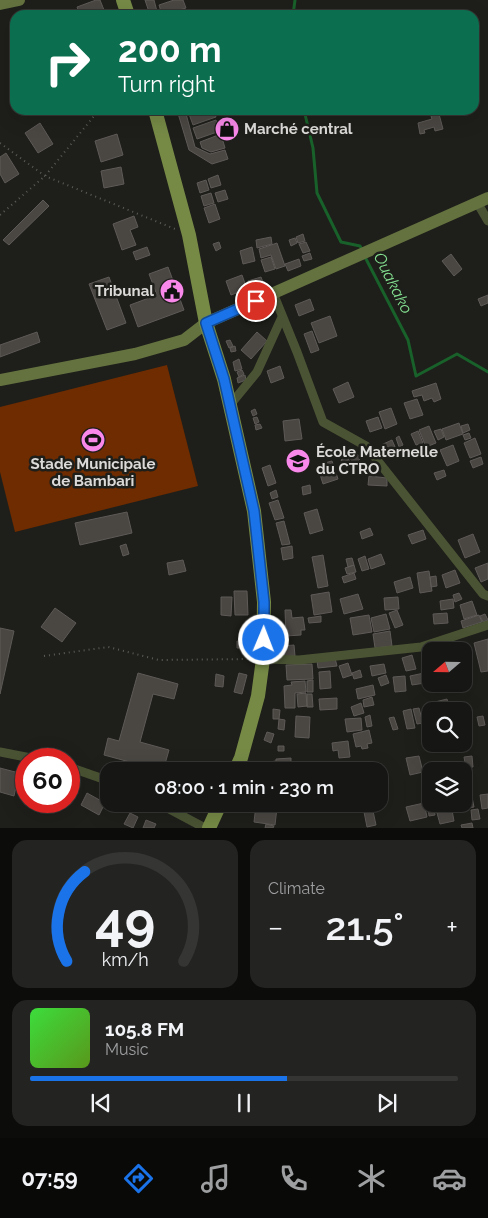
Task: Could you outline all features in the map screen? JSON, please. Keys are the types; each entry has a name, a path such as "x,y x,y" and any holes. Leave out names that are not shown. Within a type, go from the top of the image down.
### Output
{"main road":[{"path":"156,115 189,235 206,323 224,379 254,511 264,602 263,660 258,696 239,762"},
{"path":"209,828 216,812"}],"street":[{"path":"0,4 19,0"},
{"path":"0,380 135,354 184,340 206,323 483,201 488,221"},
{"path":"273,293 323,422 366,446 483,594 488,596"},
{"path":"230,405 257,372 282,317"},
{"path":"263,660 299,660 421,647 488,625"},
{"path":"0,752 15,755"},
{"path":"80,771 100,778"},
{"path":"175,812 205,828"}],"path":[{"path":"0,216 45,176 94,115"},
{"path":"0,144 45,176 189,235"},
{"path":"44,656 108,647 159,660 263,660"}],"shaded area":[{"name":"Stade Municipale de Bambari","path":"167,365 198,486 15,532 0,472 0,407"}],"building":[{"path":"100,0 104,10 78,10 77,7"},
{"path":"145,0 154,0 157,10 148,10"},
{"path":"174,0 183,0 186,8 160,10 159,5"},
{"path":"178,115 186,115 195,147 210,154 225,150 228,159 212,164 189,150"},
{"path":"189,115 215,115 216,117 193,125"},
{"path":"439,115 443,129 435,131 434,127 424,130 425,133 420,134 418,123 432,119 431,116"},
{"path":"216,120 220,131 197,139 193,128"},
{"path":"40,123 53,144 38,153 25,133"},
{"path":"117,134 123,155 101,162 95,141"},
{"path":"221,134 225,148 211,152 202,148 200,142"},
{"path":"6,153 19,174 5,183 0,174 0,157"},
{"path":"121,167 124,184 104,188 101,171"},
{"path":"218,175 221,185 211,188 208,179"},
{"path":"206,180 209,190 200,193 197,183"},
{"path":"225,190 228,199 218,202 215,193"},
{"path":"211,193 214,203 204,206 201,196"},
{"path":"43,200 49,206 9,245 3,240"},
{"path":"215,204 220,219 209,223 204,208"},
{"path":"134,216 138,227 130,230 136,245 122,250 113,224"},
{"path":"303,234 305,241 298,243 296,237"},
{"path":"271,237 272,244 257,248 256,240"},
{"path":"295,238 297,243 291,246 289,240"},
{"path":"219,242 221,248 216,251 213,244"},
{"path":"306,242 310,251 303,253 299,244"},
{"path":"277,243 285,266 276,269 271,255 261,258 259,249"},
{"path":"147,247 150,255 136,260 133,252"},
{"path":"252,247 255,261 243,264 240,251"},
{"path":"310,253 312,259 304,261 302,256"},
{"path":"451,254 462,269 454,276 442,261"},
{"path":"271,257 275,269 265,272 261,260"},
{"path":"299,259 301,266 288,271 285,264"},
{"path":"168,267 184,310 138,327 130,305 157,295 149,274"},
{"path":"242,275 247,289 231,295 226,281"},
{"path":"109,277 126,323 107,330 89,284"},
{"path":"261,277 263,282 250,286 248,281"},
{"path":"488,295 488,303 481,306 478,299"},
{"path":"310,299 314,310 299,316 295,305"},
{"path":"330,316 337,336 319,343 311,323"},
{"path":"312,331 319,350 311,353 304,334"},
{"path":"37,332 40,342 0,357 0,345"},
{"path":"257,332 267,341 251,359 241,350"},
{"path":"230,340 233,346 229,348 226,341"},
{"path":"235,346 236,351 231,352 230,348"},
{"path":"239,359 242,369 235,371 233,362"},
{"path":"280,366 284,378 271,383 267,371"},
{"path":"242,370 244,374 239,377 237,372"},
{"path":"245,375 246,380 238,383 237,378"},
{"path":"348,382 354,397 339,403 333,389"},
{"path":"436,383 441,399 434,402 432,398 424,401 422,395 414,397 412,391"},
{"path":"417,399 423,415 410,419 404,403"},
{"path":"391,408 397,424 385,429 379,412"},
{"path":"255,409 257,414 253,416 251,411"},
{"path":"257,417 259,422 255,424 253,418"},
{"path":"378,417 382,428 370,432 366,421"},
{"path":"299,419 302,439 285,441 283,421"},
{"path":"459,423 463,434 446,440 442,429"},
{"path":"260,424 262,428 256,430 255,425"},
{"path":"468,424 470,430 463,433 461,426"},
{"path":"429,426 436,443 426,447 419,430"},
{"path":"441,429 444,437 438,440 434,431"},
{"path":"418,431 423,443 416,445 411,434"},
{"path":"469,433 471,438 465,440 463,435"},
{"path":"399,436 403,445 399,447 396,438"},
{"path":"475,438 481,454 470,458 464,443"},
{"path":"392,440 396,449 385,453 381,445"},
{"path":"453,445 459,461 447,466 440,450"},
{"path":"350,447 361,458 355,464 344,452"},
{"path":"415,449 417,455 404,459 402,453"},
{"path":"347,456 350,462 344,465 341,460"},
{"path":"481,457 483,464 473,468 470,461"},
{"path":"332,461 338,479 323,484 317,465"},
{"path":"270,465 276,483 268,486 262,468"},
{"path":"444,470 446,476 437,480 434,473"},
{"path":"369,476 387,478 387,486 368,485"},
{"path":"310,485 311,493 303,495 302,487"},
{"path":"276,490 278,497 272,499 270,493"},
{"path":"278,500 284,518 275,520 269,503"},
{"path":"317,509 323,530 310,534 304,513"},
{"path":"127,512 132,533 80,545 75,523"},
{"path":"284,521 290,544 282,545 276,523"},
{"path":"370,528 373,535 362,539 360,532"},
{"path":"423,530 426,539 412,544 408,535"},
{"path":"473,534 480,552 465,558 458,540"},
{"path":"126,544 129,554 123,556 120,546"},
{"path":"292,546 293,558 283,560 281,548"},
{"path":"381,554 385,564 371,569 368,559"},
{"path":"323,555 328,586 318,588 312,557"},
{"path":"365,556 369,569 362,571 358,559"},
{"path":"352,558 354,565 348,567 346,559"},
{"path":"183,560 186,571 169,575 167,563"},
{"path":"488,563 488,579 481,582 475,568"},
{"path":"354,565 356,572 347,574 345,568"},
{"path":"455,570 460,583 446,588 442,575"},
{"path":"429,571 432,591 420,593 417,573"},
{"path":"354,573 356,579 344,583 342,577"},
{"path":"436,576 437,586 431,587 430,577"},
{"path":"410,577 413,588 397,593 394,582"},
{"path":"234,591 247,591 248,615 235,615"},
{"path":"329,592 332,612 314,615 311,595"},
{"path":"459,593 462,599 455,602 453,595"},
{"path":"358,594 363,609 344,614 340,599"},
{"path":"221,597 232,597 231,616 221,615"},
{"path":"398,597 399,609 385,610 384,598"},
{"path":"453,599 454,608 441,610 440,601"},
{"path":"472,601 477,615 464,619 460,605"},
{"path":"55,608 76,623 62,642 41,627"},
{"path":"285,610 291,610 292,618 303,617 305,630 301,630 301,635 286,636"},
{"path":"397,610 403,625 395,628 389,613"},
{"path":"447,613 448,623 434,624 433,614"},
{"path":"386,614 390,629 374,632 371,618"},
{"path":"485,614 488,620 483,622 480,616"},
{"path":"369,615 372,632 353,635 350,618"},
{"path":"479,615 482,622 463,628 461,621"},
{"path":"321,616 321,622 309,623 308,618"},
{"path":"0,628 14,631 0,694"},
{"path":"390,631 392,646 375,648 373,634"},
{"path":"488,639 488,671 481,672 474,643"},
{"path":"237,641 246,642 246,648 237,648"},
{"path":"294,645 295,656 284,657 283,646"},
{"path":"412,655 416,669 406,671 402,658"},
{"path":"335,658 337,666 318,668 317,661"},
{"path":"348,663 352,675 343,678 339,666"},
{"path":"312,664 313,679 287,680 286,665"},
{"path":"384,664 386,673 372,676 370,666"},
{"path":"360,670 362,677 354,679 352,673"},
{"path":"330,671 331,688 320,689 319,672"},
{"path":"138,673 178,684 174,699 153,694 140,742 169,750 166,762 130,762 104,755 108,738 119,741"},
{"path":"239,673 247,675 242,694 234,692"},
{"path":"422,673 422,683 412,685 410,676"},
{"path":"216,674 224,676 223,687 215,686"},
{"path":"386,675 389,683 381,686 378,678"},
{"path":"405,676 406,691 395,692 393,677"},
{"path":"313,680 313,692 307,692 307,681"},
{"path":"305,681 306,692 295,693 295,708 285,708 284,686 292,685 291,682"},
{"path":"373,685 375,695 358,699 356,689"},
{"path":"306,693 307,706 298,707 297,694"},
{"path":"307,694 312,694 313,707 307,707"},
{"path":"372,697 374,705 364,707 363,700"},
{"path":"337,698 337,709 320,710 319,699"},
{"path":"447,699 448,702 435,702"},
{"path":"361,703 364,713 354,716 351,707"},
{"path":"419,708 422,723 417,724 413,709"},
{"path":"273,709 280,710 279,719 273,719"},
{"path":"411,709 415,728 407,729 403,711"},
{"path":"370,715 372,726 367,727 365,717"},
{"path":"296,716 310,717 309,738 295,737"},
{"path":"483,716 485,725 479,726 477,717"},
{"path":"394,717 398,729 393,730 389,718"},
{"path":"361,718 362,730 347,732 345,719"},
{"path":"279,719 285,720 284,730 278,729"},
{"path":"369,730 372,743 367,744 368,748 356,747 353,734"},
{"path":"267,732 274,734 271,743 264,740"},
{"path":"348,741 350,757 339,758 338,750 333,751 332,743"},
{"path":"278,746 284,746 284,751 278,751"},
{"path":"419,756 422,772 410,775 406,758"},
{"path":"472,756 473,767 472,762 465,762 464,757"},
{"path":"291,758 291,762 276,762 276,759"},
{"path":"0,768 15,772 14,796 0,792"},
{"path":"87,793 100,800 100,812 99,815 81,805"},
{"path":"488,794 488,808 482,809 480,795"},
{"path":"422,803 422,812 426,812 427,817 410,821 406,807"},
{"path":"478,809 480,819 472,820 472,810"},
{"path":"255,812 277,812 275,825 254,822"},
{"path":"364,812 373,812 376,825 367,827"},
{"path":"428,812 435,812 435,815 429,816"},
{"path":"452,812 454,821 440,824 437,813"},
{"path":"130,813 138,817 133,828 124,824"},
{"path":"146,820 156,824 154,828 143,828"},
{"path":"472,823 473,828 462,828 461,825"},
{"path":"266,824 274,826 273,828 265,828"}],"waterway":[{"name":"Ouakako","path":"294,10 295,0"},
{"name":"Ouakako","path":"305,115 313,148 317,193 341,242 360,246 363,251"},
{"name":"Ouakako","path":"365,257 408,340 416,376 457,354 488,372"}],"place":[{"name":"Marché central","path":"227,129"},
{"name":"Tribunal","path":"172,291"},
{"name":"Stade Municipale de Bambari","path":"93,440"},
{"name":"École Maternelle du CTRO","path":"298,461"}],"route":[{"path":"256,301 206,323 224,379 254,511 264,602 264,640"}]}
